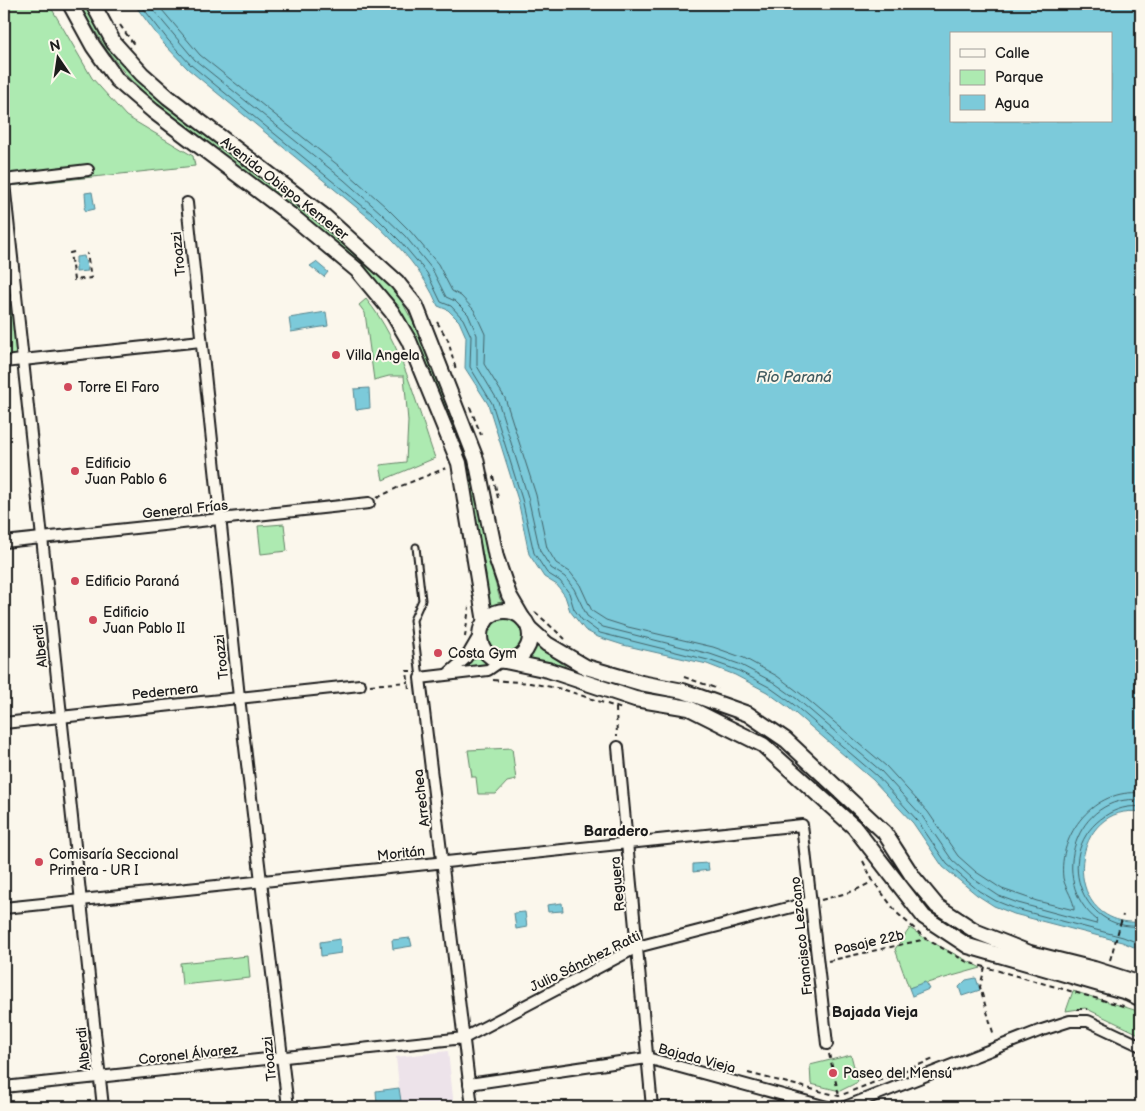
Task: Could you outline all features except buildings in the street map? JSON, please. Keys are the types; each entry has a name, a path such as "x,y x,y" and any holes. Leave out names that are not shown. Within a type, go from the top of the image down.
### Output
{"main road":[{"name":"Avenida Obispo Kemerer","path":"70,4 92,46 117,80 153,110 292,216 357,270 392,312 409,341 459,463 483,628 483,648 488,654 503,661 548,670 636,699 690,708 763,745 854,827 924,917 931,922 968,946 1127,992 1136,1004"},
{"name":"Avenida Obispo Kemerer","path":"93,4 114,43 142,74 168,97 324,216 397,282 416,306 476,459 496,556 509,595 552,647 586,666 641,683 692,694 748,714 778,735 833,782 884,832 914,877 937,906 977,932 1030,953 1094,969 1141,984"},
{"name":"Avenida Obispo Kemerer","path":"483,628 491,616 508,611 528,618"},
{"path":"503,661 513,660 526,651 530,636 528,618"}],"street":[{"path":"4,181 88,170"},
{"name":"Alberdi","path":"4,181 8,256 23,360 103,1107"},
{"name":"Troazzi","path":"186,203 239,697 288,1107"},
{"path":"4,362 201,340"},
{"name":"General Frías","path":"4,542 369,503"},
{"path":"449,673 466,658 483,628"},
{"path":"420,678 449,673 488,670 503,661"},
{"name":"Arrechea","path":"420,678 472,1107"},
{"name":"Pedernera","path":"4,723 360,685"},
{"name":"Reguera","path":"618,747 652,1107"},
{"name":"Moritán","path":"4,908 802,825"},
{"name":"Francisco Lezcano","path":"802,825 827,1044"},
{"name":"Julio Sánchez Ratti","path":"464,1038 637,947 811,902"},
{"path":"845,1107 1039,1031 1070,1021 1088,1021 1141,1046"},
{"name":"Coronel Álvarez","path":"4,1088 464,1038"},
{"name":"Bajada Vieja","path":"469,1084 647,1058 827,1107"}],"lane":[{"name":"Arrechea","path":"416,547 422,600 413,620 420,678"}],"path":[{"path":"115,18 137,49"},
{"path":"4,49 8,72"},
{"path":"74,252 70,253 74,280 91,278 87,253"},
{"path":"436,320 448,340 456,372"},
{"path":"469,405 483,440"},
{"path":"369,503 401,486 448,467"},
{"path":"492,472 499,505"},
{"path":"464,641 469,602"},
{"path":"528,618 572,644"},
{"path":"678,676 691,678 720,690"},
{"path":"485,680 530,682 562,689 616,708 624,709"},
{"path":"360,685 408,682"},
{"path":"616,708 618,747"},
{"path":"811,902 854,891 873,882"},
{"path":"1114,942 1124,915"},
{"name":"Pasaje 22b","path":"817,964 926,939"},
{"path":"1110,961 1116,963"},
{"path":"985,967 980,987 994,1036"},
{"path":"1073,992 1136,1004"},
{"path":"827,1044 839,1096"},
{"path":"743,1072 839,1096 940,1057"}],"shaded area":[{"path":"448,1051 454,1107 401,1107 396,1057"}],"green space":[{"path":"4,4 49,4 92,78 126,116 193,156 195,166 9,186 21,359 4,361"},
{"path":"79,4 85,4 110,47 132,73 161,102 308,212 369,266 399,296 417,330 469,461 488,558 500,599 505,606 490,609 484,561 464,462 413,334 396,303 366,270 303,215 158,105 127,76 106,49"},
{"path":"366,299 379,316 399,354 435,458 383,480 380,465 406,462 408,421 404,376 389,376 374,380 365,313 359,305"},
{"path":"284,524 287,551 261,554 258,526"},
{"path":"510,616 517,619 523,625 526,636 525,644 517,653 510,656 502,656 495,653 487,644 486,632 489,625 498,617"},
{"path":"533,641 569,669 518,662 530,654"},
{"path":"478,656 488,665 461,670"},
{"path":"512,748 516,780 507,782 496,794 478,794 476,777 472,777 468,750"},
{"path":"910,928 926,939 981,968 909,988 895,949"},
{"path":"248,956 250,978 182,985 180,963"},
{"path":"1073,991 1141,1012 1141,1035 1085,1008 1066,1011"},
{"name":"Paseo del Mensú","path":"851,1055 858,1082 840,1091 811,1084 810,1065"}],"water":[{"name":"Río Paraná","path":"134,4 1141,4 1141,812 1117,814 1099,825 1087,844 1083,865 1085,887 1095,906 1114,919 1141,922 1141,950 1122,942 1014,914 994,906 977,895 943,867 913,823 873,780 789,708 767,692 735,675 707,664 623,645 598,637 585,630 570,611 565,596 557,585 544,577 529,554 518,500 488,404 465,368 466,337 459,321 448,310 438,306 418,271 373,221 188,69 164,44"},
{"path":"92,192 95,209 86,211 84,208 86,205 85,193"},
{"path":"84,256 88,271 76,272 76,257"},
{"path":"316,262 328,272 324,277 310,266"},
{"path":"326,312 328,326 291,332 289,318"},
{"path":"369,388 370,408 356,410 354,389"},
{"path":"708,863 709,870 693,872 693,864"},
{"path":"562,903 563,911 548,912 547,905"},
{"path":"525,912 527,927 516,929 514,913"},
{"path":"410,938 412,946 393,949 392,940"},
{"path":"340,939 341,953 321,956 320,942"},
{"path":"976,978 980,990 962,996 959,987 966,980"},
{"path":"925,982 929,989 912,996 909,988"},
{"path":"399,1088 401,1101 377,1104 376,1091"}],"place":[{"name":"Villa Angela","path":"336,355"},
{"name":"Torre El Faro","path":"68,387"},
{"name":"Edificio Juan Pablo 6","path":"75,471"},
{"name":"Edificio Paraná","path":"75,581"},
{"name":"Edificio Juan Pablo II","path":"93,620"},
{"name":"Costa Gym","path":"438,653"},
{"name":"Comisaría Seccional Primera - UR I","path":"39,862"},
{"name":"Paseo del Mensú","path":"833,1073"}],"district":[{"name":"Baradero","path":"616,831"},
{"name":"Bajada Vieja","path":"875,1012"}]}
